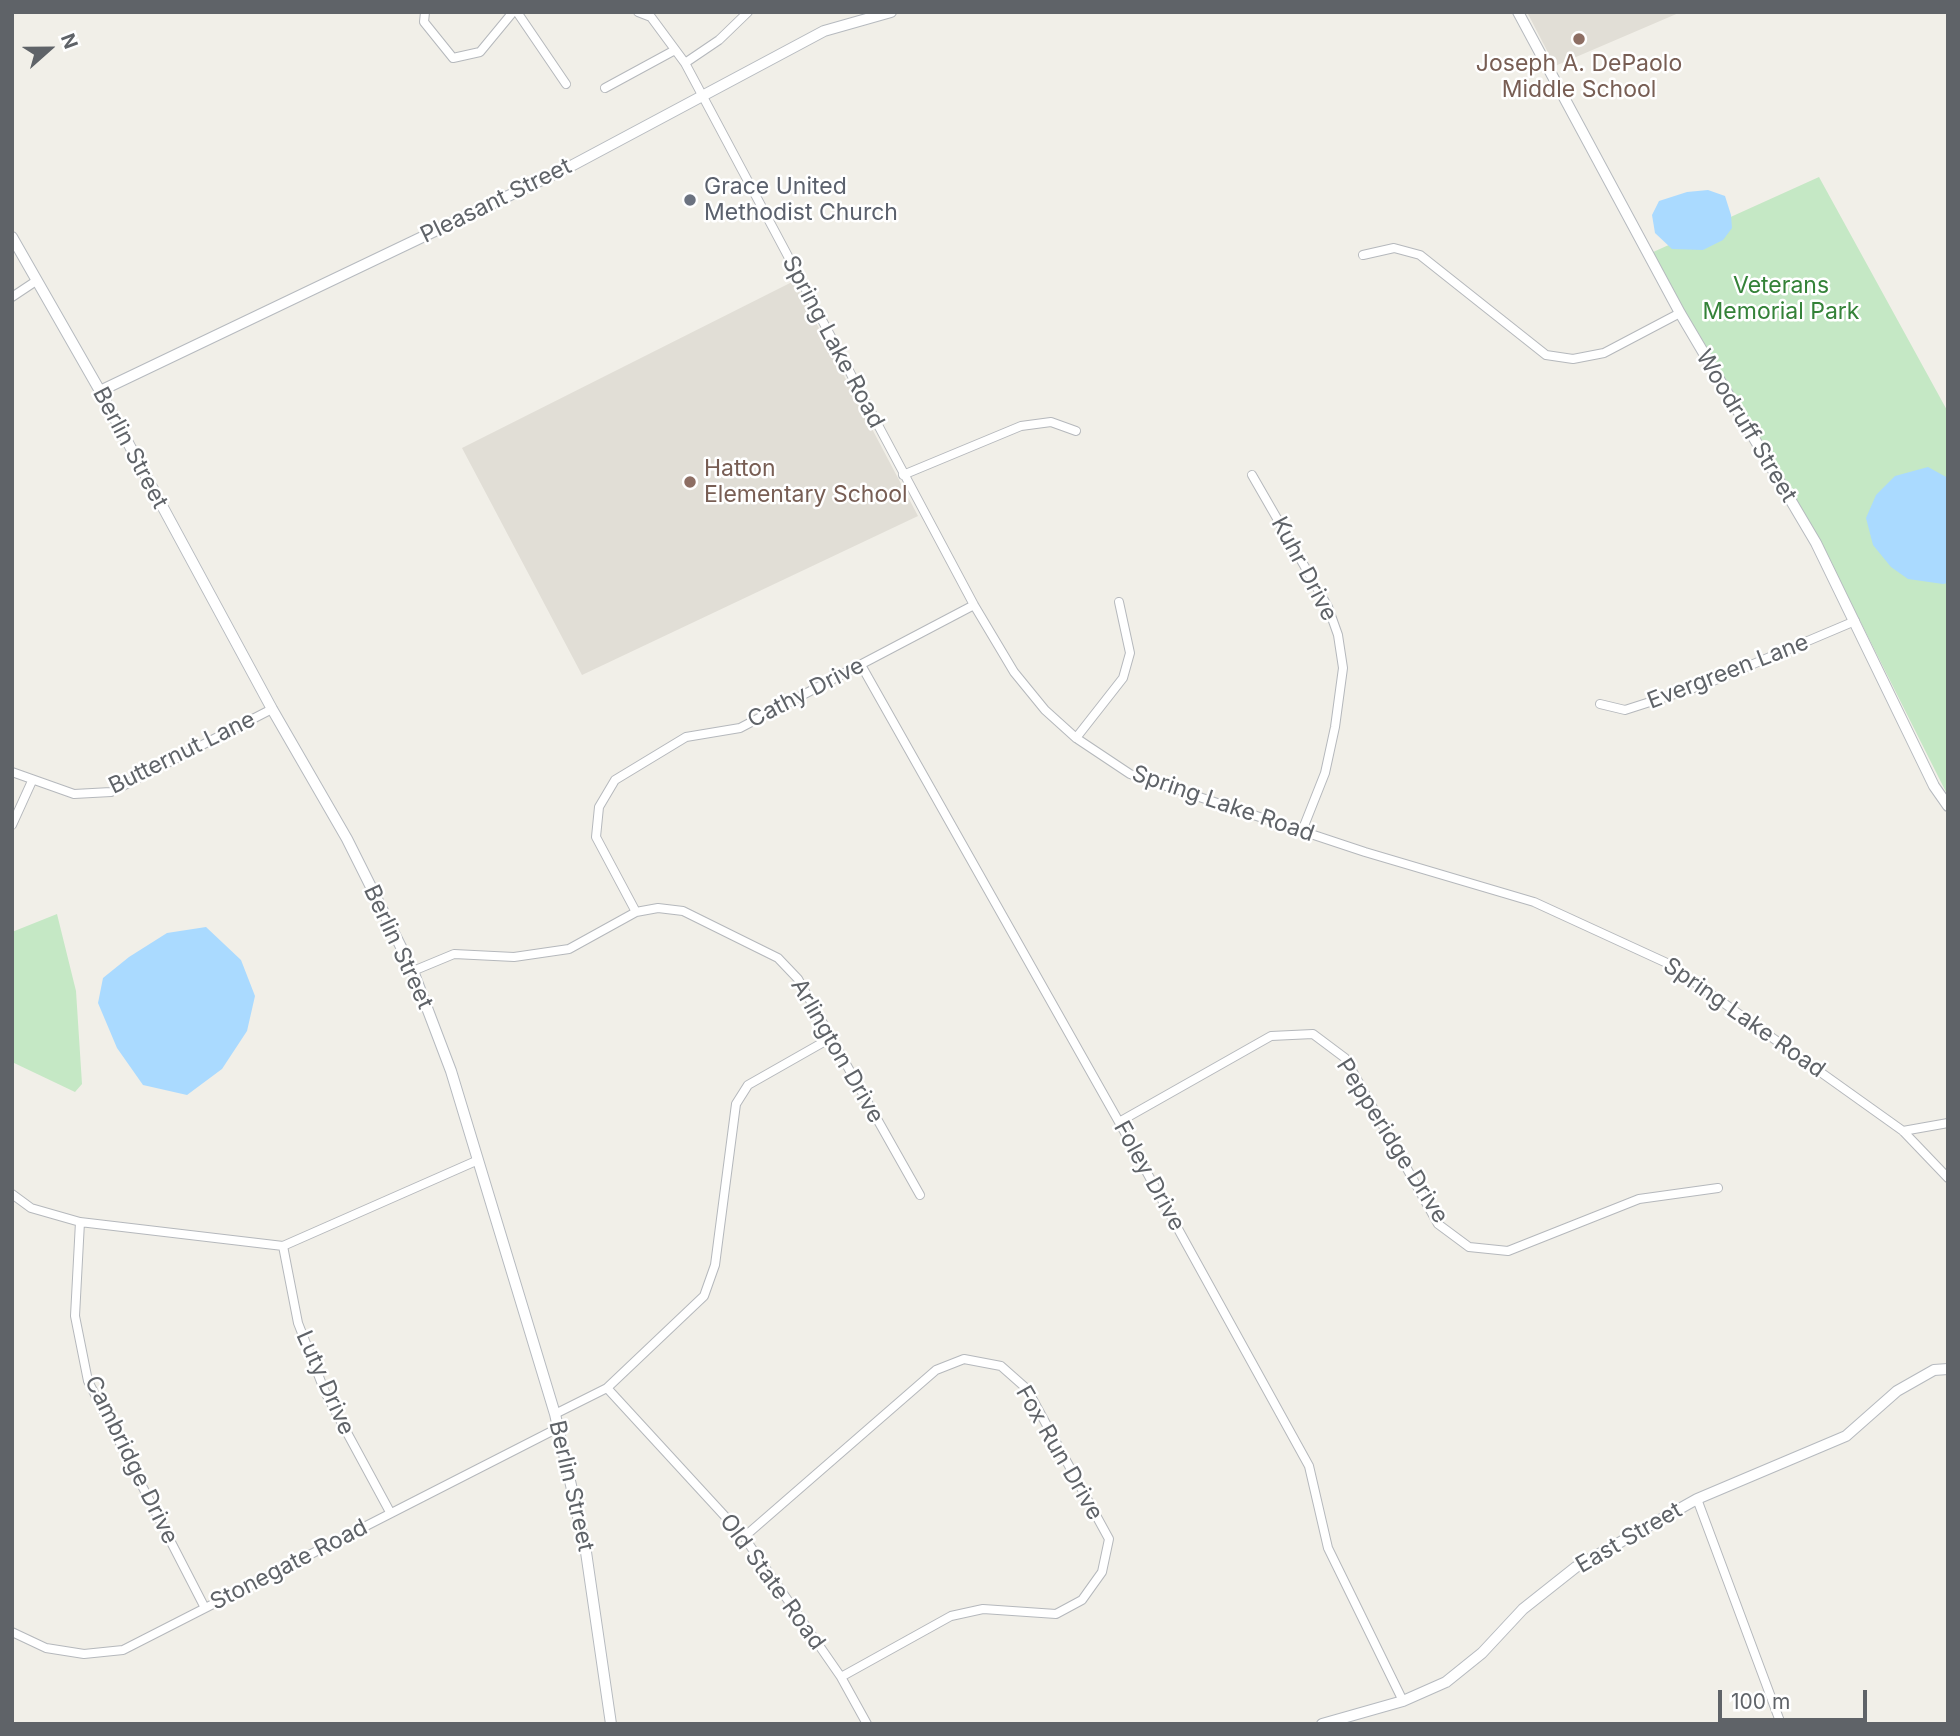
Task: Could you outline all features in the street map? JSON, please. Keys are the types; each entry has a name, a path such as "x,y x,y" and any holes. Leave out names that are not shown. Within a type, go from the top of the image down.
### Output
{"street":[{"path":"425,12 424,22 453,58 480,52 515,12 566,85"},
{"name":"Spring Lake Road","path":"638,12 651,17 685,63 974,605 1014,672 1045,710 1076,737 1130,774 1302,831 1534,902 1669,964 1903,1130 1948,1178"},
{"path":"685,63 719,40 748,12"},
{"name":"Pleasant Street","path":"100,391 564,169 824,32 891,12"},
{"name":"Woodruff Street","path":"1518,12 1680,313 1816,543 1934,786 1948,806"},
{"path":"605,88 675,50"},
{"name":"Berlin Street","path":"12,237 100,391 272,709 347,839 412,971 451,1071 476,1161 555,1414 586,1552 611,1724"},
{"path":"1363,255 1394,248 1420,255 1546,355 1573,359 1604,353 1680,313"},
{"path":"12,297 36,281"},
{"path":"903,475 1021,426 1051,422 1076,431"},
{"name":"Kuhr Drive","path":"1252,475 1328,607 1340,646 1343,668 1335,727 1325,773 1302,831"},
{"path":"1076,737 1123,678 1130,653 1119,602"},
{"name":"Cathy Drive","path":"636,912 596,837 600,807 615,780 686,737 740,728 974,605"},
{"name":"Evergreen Lane","path":"1600,704 1625,710 1731,674 1855,621"},
{"name":"Foley Drive","path":"861,665 1309,1466 1328,1548 1403,1701"},
{"name":"Butternut Lane","path":"12,772 74,794 111,792 272,709"},
{"path":"12,825 32,781"},
{"name":"Arlington Drive","path":"412,971 454,954 514,957 569,949 636,912 659,908 682,911 778,958 798,979 920,1195"},
{"name":"Pepperidge Drive","path":"1119,1122 1271,1035 1313,1034 1345,1058 1438,1224 1469,1247 1508,1251 1639,1199 1718,1188"},
{"path":"555,1414 607,1388 705,1296 715,1265 736,1104 748,1085 829,1038"},
{"path":"1903,1130 1948,1123"},
{"path":"12,1194 31,1208 80,1222 283,1246 476,1161"},
{"name":"Cambridge Drive","path":"80,1222 75,1316 88,1381 205,1608"},
{"name":"Luty Drive","path":"283,1246 298,1323 325,1392 390,1512"},
{"name":"Fox Run Drive","path":"744,1537 936,1370 964,1359 1001,1366 1027,1389 1109,1539 1102,1572 1082,1600 1056,1614 983,1609 951,1616 841,1678"},
{"name":"East Street","path":"1322,1724 1403,1701 1446,1682 1482,1653 1523,1609 1576,1567 1697,1499 1846,1436 1897,1391 1934,1370 1948,1369"},
{"name":"Old State Road","path":"607,1388 744,1537 841,1678 867,1724"},
{"name":"Stonegate Road","path":"12,1632 46,1648 84,1654 124,1650 558,1428"},
{"path":"1697,1499 1781,1724"}],"shaded area":[{"name":"Joseph A. DePaolo Middle School","path":"1527,12 1681,12 1555,66"},
{"name":"Hatton Elementary School","path":"794,281 918,516 582,675 462,448"}],"green space":[{"name":"Veterans Memorial Park","path":"1819,177 1948,412 1948,796 1839,579 1782,473 1716,369 1651,253"},
{"path":"57,914 76,991 82,1084 75,1092 12,1062 12,932"}],"water":[{"path":"1708,190 1725,196 1732,228 1723,240 1703,250 1672,249 1655,233 1652,215 1659,201 1687,192"},
{"path":"1928,467 1948,478 1948,583 1943,584 1908,579 1891,567 1873,545 1866,518 1876,495 1895,476"},
{"path":"206,927 241,960 255,996 247,1031 222,1069 187,1095 143,1085 117,1048 98,1003 103,978 129,957 167,933"}],"place":[{"name":"Joseph A. DePaolo Middle School","path":"1579,39"},
{"name":"Grace United Methodist Church","path":"690,200"},
{"name":"Hatton Elementary School","path":"690,482"}]}
